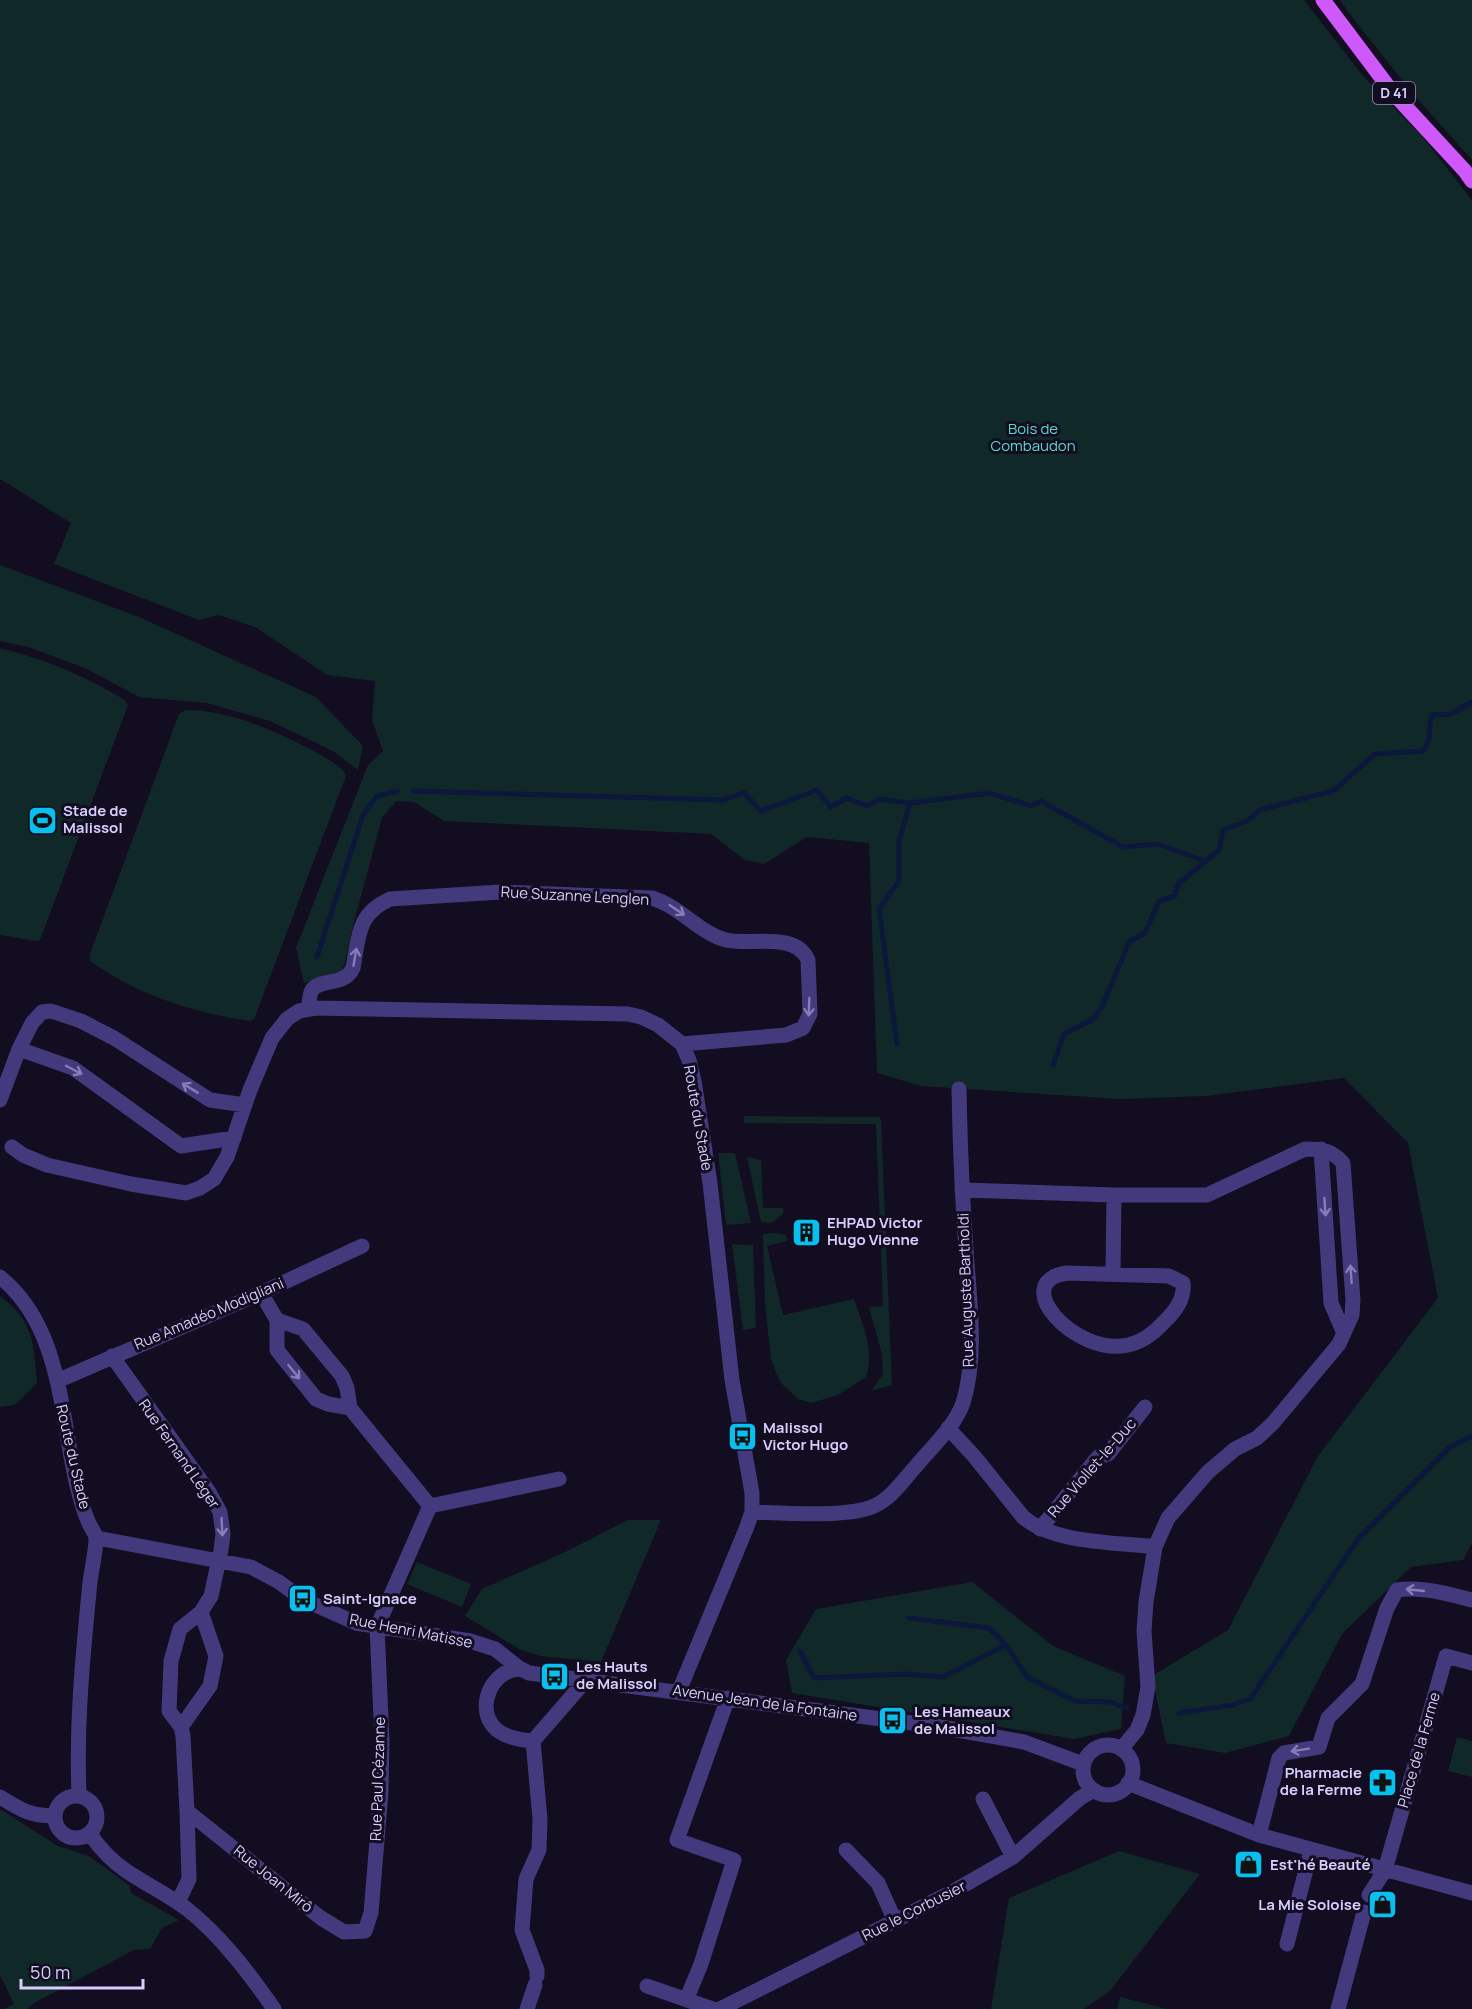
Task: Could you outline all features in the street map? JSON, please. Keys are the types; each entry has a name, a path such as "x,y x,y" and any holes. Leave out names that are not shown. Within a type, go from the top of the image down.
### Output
{"main road":[{"name":"D 41","path":"1323,0 1393,93 1472,181"}],"street":[{"name":"Rue Suzanne Lenglen","path":"309,1009 310,992 315,987 350,975 362,922 377,905 390,899 501,892 652,898 668,904 723,940 786,943 797,946 805,953 808,960 810,1014 803,1028 786,1035 682,1044"},
{"name":"Route du Stade","path":"12,1147 23,1155 47,1165 142,1186 186,1193 200,1188 214,1179 227,1157 245,1104 272,1038 287,1019 299,1011 309,1009 364,1008 628,1014 658,1025 682,1044 694,1081 708,1172 732,1380 752,1493 752,1512"},
{"path":"0,1100 19,1049 38,1016 42,1012 51,1011 81,1021 114,1038 210,1100 245,1104"},
{"path":"19,1049 73,1068 181,1146 234,1138"},
{"name":"Rue Auguste Bartholdi","path":"752,1512 826,1513 859,1511 873,1507 897,1488 948,1428 962,1406 970,1372 971,1331 962,1190 959,1089"},
{"path":"962,1190 1113,1195 1207,1195 1305,1149 1321,1149 1335,1154 1343,1163 1353,1300 1352,1315 1339,1344 1273,1424 1257,1438 1235,1449 1208,1472 1168,1518 1155,1547 1144,1631 1148,1687 1143,1715 1137,1730 1121,1749"},
{"path":"1321,1149 1331,1304 1344,1331"},
{"path":"1113,1195 1113,1273"},
{"name":"Rue Amadéo Modigliani","path":"57,1381 261,1293 362,1246"},
{"path":"1113,1273 1169,1276 1183,1284 1184,1290 1179,1304 1164,1323 1145,1338 1128,1345 1107,1346 1088,1341 1065,1328 1053,1314 1045,1299 1044,1289 1048,1281 1056,1274 1113,1273"},
{"name":"Route du Stade","path":"0,1277 21,1297 48,1345 77,1485 88,1522 97,1538"},
{"path":"261,1293 277,1320 277,1350 316,1399 350,1408"},
{"path":"277,1320 303,1329 336,1368 347,1388 350,1408 430,1506"},
{"name":"Rue Fernand Léger","path":"112,1356 209,1492 220,1512 223,1534 218,1560"},
{"name":"Rue Viollet-le-Duc","path":"1040,1529 1098,1457 1108,1454 1145,1407"},
{"name":"Rue Viollet-le-Duc","path":"948,1428 974,1455 1023,1518 1040,1529 1069,1538 1155,1547"},
{"path":"430,1506 559,1479"},
{"path":"377,1627 430,1506"},
{"path":"679,1691 752,1512"},
{"path":"79,1795 77,1744 90,1589 97,1538"},
{"name":"Rue Henri Matisse","path":"97,1538 251,1567 279,1582 302,1599 356,1623 470,1641 495,1649 519,1668"},
{"path":"178,1902 190,1873 185,1754 181,1727 169,1711 171,1661 180,1629 201,1612 211,1596 218,1560"},
{"path":"1259,1835 1280,1758 1284,1753 1319,1747 1328,1718 1362,1684 1387,1608 1397,1590 1407,1588 1472,1600"},
{"path":"181,1727 210,1686 216,1656 201,1612"},
{"name":"Rue Paul Cézanne","path":"365,1931 371,1913 381,1792 382,1741 377,1627"},
{"name":"Place de la Ferme","path":"1385,1870 1446,1656 1472,1663"},
{"path":"519,1668 504,1673 494,1682 488,1692 486,1706 495,1729 515,1739 533,1741"},
{"name":"Avenue Jean de la Fontaine","path":"519,1668 530,1673 935,1726 1024,1742 1083,1764"},
{"path":"527,2009 537,1970 522,1930 526,1879 539,1850 540,1819 533,1741 586,1680"},
{"path":"687,1998 701,1964 734,1860 677,1840 728,1698"},
{"path":"1111,1745 1121,1749 1131,1761 1132,1769 1128,1783 1121,1790 1109,1794 1094,1790 1086,1781 1083,1764 1088,1755 1097,1747 1111,1745"},
{"path":"1128,1783 1259,1835 1472,1893"},
{"name":"Rue le Corbusier","path":"720,2009 952,1892 1013,1857 1080,1798 1094,1790"},
{"path":"79,1795 90,1800 97,1811 97,1824 90,1834 78,1839 66,1836 57,1828 54,1815 58,1804 67,1797 79,1795"},
{"path":"0,1797 31,1814 44,1817 54,1815"},
{"path":"984,1799 1013,1857"},
{"name":"Rue Joan Mirô","path":"187,1810 321,1918 344,1932 365,1931"},
{"path":"90,1834 99,1846 124,1869 178,1902 212,1931 255,1981 274,2009"},
{"path":"846,1850 878,1882 895,1921"},
{"path":"1287,1944 1311,1850"},
{"path":"1369,1896 1385,1870"},
{"path":"1338,2009 1364,1912"},
{"path":"647,1986 687,1998 713,2009"}],"green space":[{"name":"Bois de Combaudon","path":"0,0 1304,0 1363,76 1421,135 1468,195 1472,201 1472,1543 1463,1560 1411,1567 1342,1634 1289,1736 1225,1753 1166,1743 1152,1676 1228,1630 1318,1456 1438,1298 1408,1143 1344,1078 1206,1096 1119,1099 921,1086 877,1073 869,843 807,837 764,864 745,860 711,834 444,821 414,802 396,801 382,818 345,963 340,973 304,983 296,948 368,765 383,751 372,720 375,681 327,675 255,627 219,615 199,620 54,564 71,523 0,479"},
{"path":"1340,0 1472,0 1472,160 1414,95"},
{"path":"0,565 139,617 316,697 363,746 358,770 333,751 270,721 207,703 139,697 85,668 28,647 0,641"},
{"name":"Stade de Malissol","path":"0,648 49,663 79,676 125,700 128,705 40,940 36,941 0,935"},
{"path":"185,710 237,718 270,730 330,760 338,765 346,776 254,1019 250,1021 207,1013 146,993 90,961 90,954 179,714"},
{"path":"744,1116 879,1117 881,1120 892,1385 871,1391 883,1374 882,1354 869,1307 883,1306 876,1124 744,1123"},
{"path":"718,1153 735,1153 751,1223 726,1225"},
{"path":"747,1157 761,1160 763,1208 783,1208 783,1214 771,1223 761,1222"},
{"path":"763,1234 786,1235 787,1241 767,1246 783,1315 854,1299 869,1347 866,1377 838,1395 811,1403 798,1399 780,1382 771,1360 765,1304"},
{"path":"732,1244 753,1245 756,1328 743,1330"},
{"path":"0,1296 11,1305 26,1324 33,1345 37,1383 15,1405 0,1407"},
{"path":"628,1520 661,1520 601,1662 540,1656 521,1650 465,1616 482,1589 563,1553"},
{"path":"417,1562 471,1584 462,1607 407,1584"},
{"path":"972,1582 1053,1646 1125,1676 1121,1729 1074,1739 792,1693 786,1660 816,1609"},
{"path":"1457,1737 1472,1741 1472,1777 1448,1771"},
{"path":"0,1809 58,1846 89,1856 130,1886 131,1893 179,1920 162,1928 150,1949 134,1950 34,2003 27,2009 4,2009 14,2004 0,1975"},
{"path":"1119,1851 1200,1874 1110,1991 1084,2009 991,2009 1009,1898"},
{"path":"1120,1997 1167,2009 1117,2009"}],"waterway":[{"path":"1053,1065 1064,1034 1093,1019 1103,1005 1129,942 1145,933 1159,901 1175,896 1178,884 1219,850 1223,830 1249,820 1259,810 1333,791 1375,754 1423,751 1428,742 1432,715 1451,714 1472,702"},
{"path":"413,791 723,800 744,793 761,811 817,790 831,807 846,798 868,806 879,799 910,803 990,793 1031,806 1041,801 1123,847 1157,844 1205,861"},
{"path":"317,957 363,815 377,796 398,791"},
{"path":"897,1044 879,909 899,881 899,841 910,803"},
{"path":"1179,1713 1233,1705 1250,1699 1358,1539 1450,1447 1472,1436"},
{"path":"909,1618 989,1628 1006,1645"},
{"path":"800,1651 814,1678 906,1674 943,1677 1006,1645 1027,1677 1075,1701 1110,1702 1127,1708"}],"place":[{"name":"Stade de Malissol","path":"42,820"},
{"name":"EHPAD Victor Hugo Vienne","path":"806,1232"},
{"name":"Malissol Victor Hugo","path":"742,1437"},
{"name":"Saint-Ignace","path":"302,1599"},
{"name":"Les Hauts de Malissol","path":"555,1676"},
{"name":"Les Hameaux de Malissol","path":"893,1721"},
{"name":"Pharmacie de la Ferme","path":"1383,1782"},
{"name":"Est'hé Beauté","path":"1249,1865"},
{"name":"La Mie Soloise","path":"1382,1905"}]}
